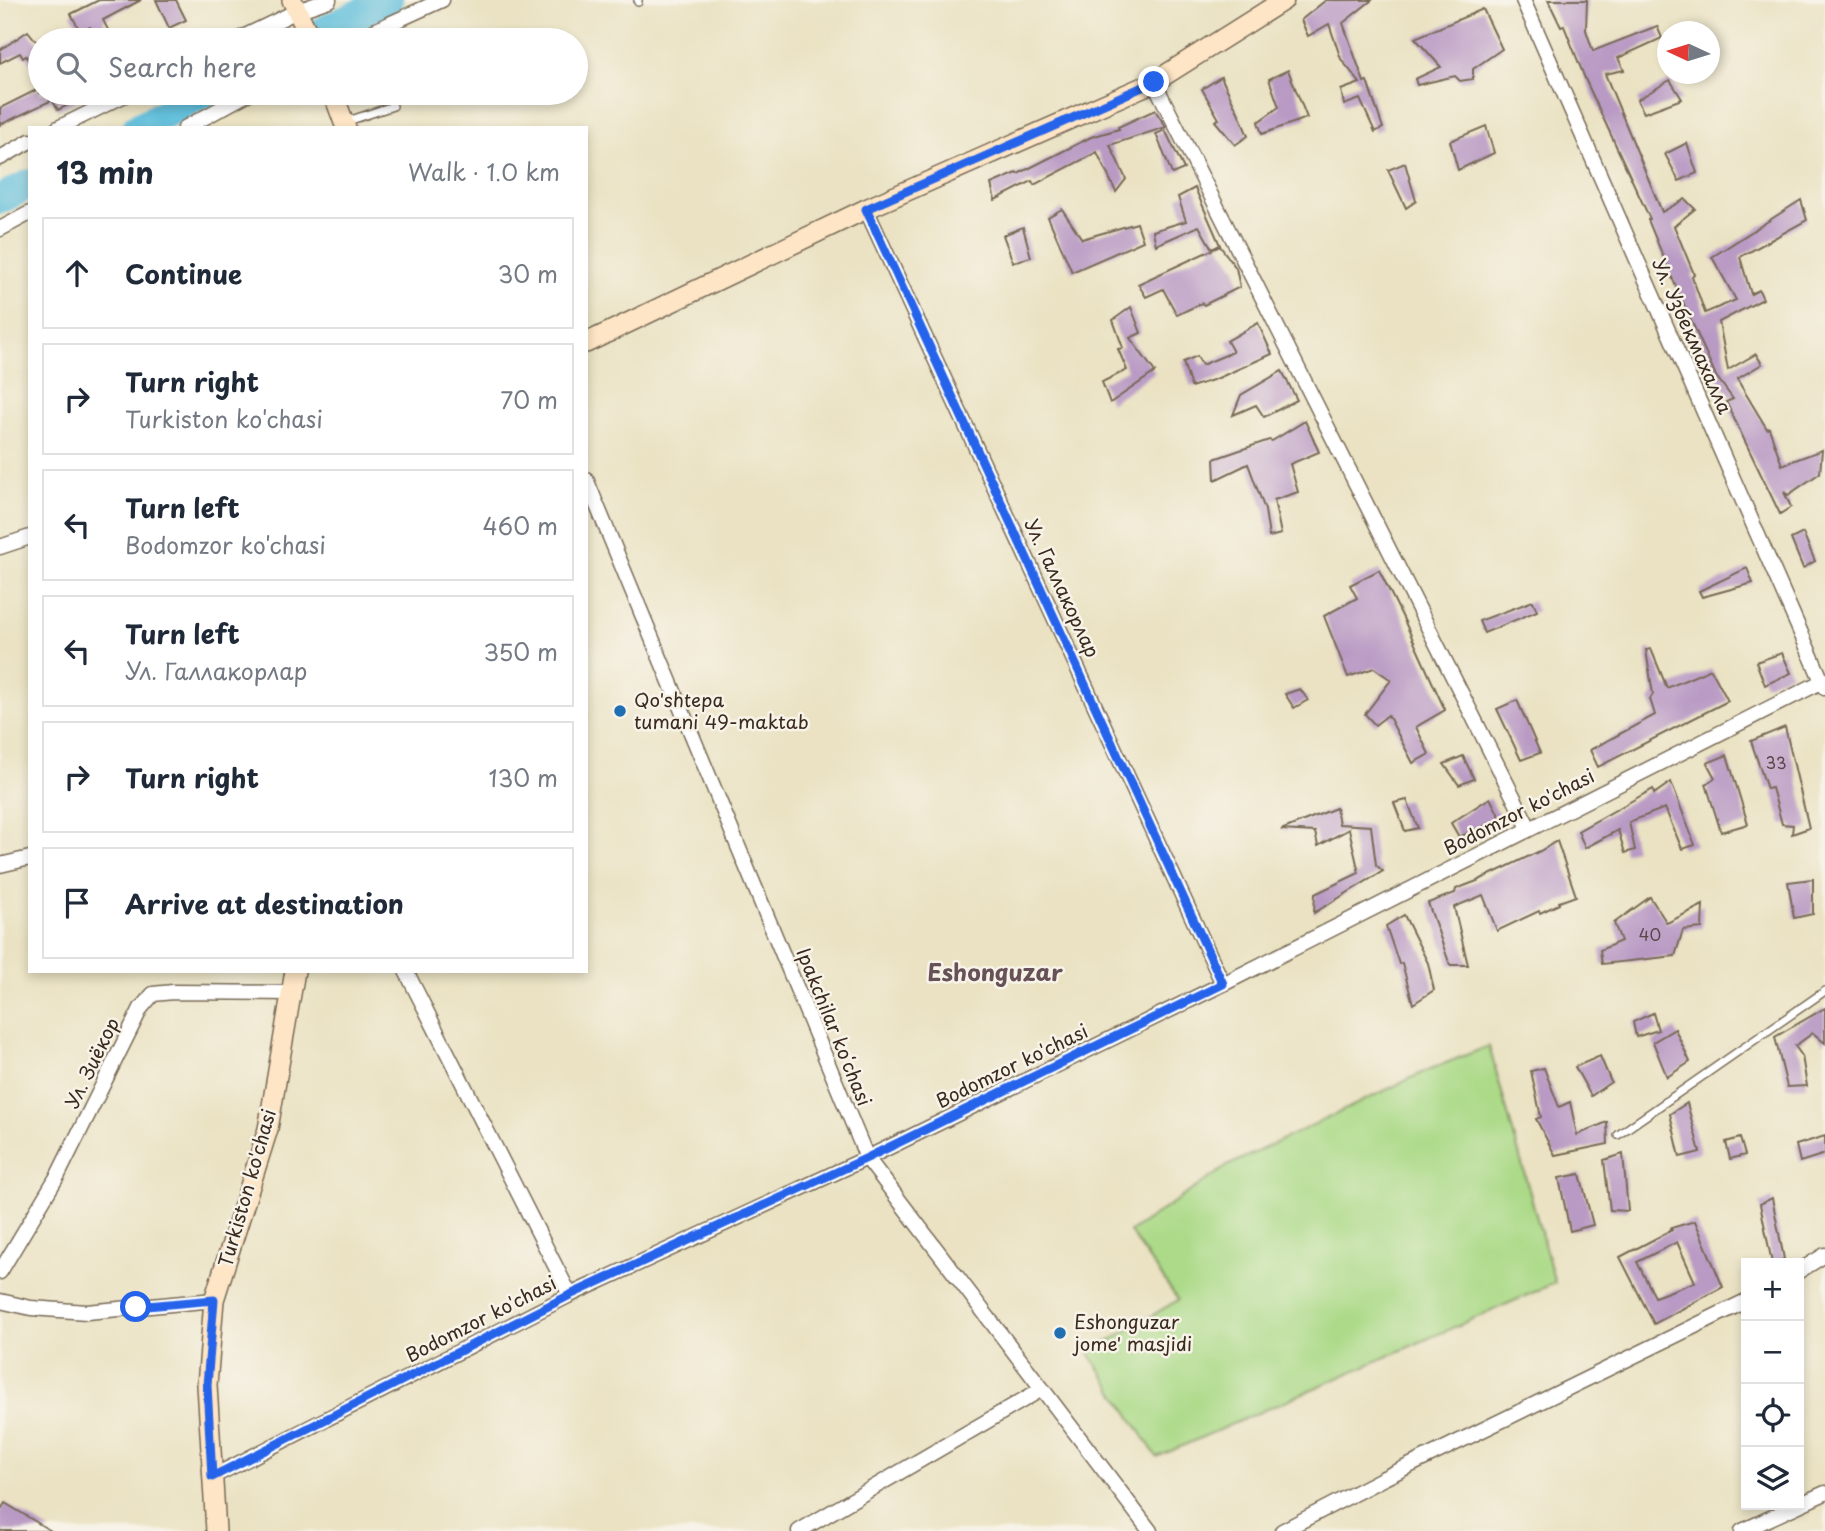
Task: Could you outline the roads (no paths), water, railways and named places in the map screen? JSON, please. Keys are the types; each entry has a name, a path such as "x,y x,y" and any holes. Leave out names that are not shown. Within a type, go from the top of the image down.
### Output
{"street":[{"path":"257,28 295,5 329,0"},
{"path":"385,28 442,0"},
{"path":"588,342 866,209 1154,82 1284,0"},
{"name":"Ул. Узбекмахалла","path":"1523,0 1824,683"},
{"path":"295,5 306,28"},
{"path":"1154,82 1529,828"},
{"path":"62,126 105,105"},
{"path":"189,126 227,105"},
{"path":"338,105 345,125"},
{"path":"0,158 28,142"},
{"name":"Ул. Галлакорлар","path":"866,209 1223,984"},
{"path":"0,229 28,214"},
{"name":"Ipakchilar koʻchasi","path":"588,484 867,1158 1150,1531"},
{"path":"0,547 28,538"},
{"name":"Bodomzor ko'chasi","path":"212,1477 570,1295 867,1158 1223,984 1529,828 1824,683"},
{"path":"0,865 28,858"},
{"name":"Turkiston ko'chasi","path":"216,1531 207,1385 214,1300 268,1129 295,973"},
{"path":"407,973 570,1295"},
{"name":"Ул. Зиёкор","path":"0,1272 58,1175 141,1007 153,994 292,993"},
{"path":"1804,1268 1825,1255"},
{"path":"0,1301 31,1308 87,1312 214,1300"},
{"path":"1282,1531 1382,1479 1741,1303"},
{"path":"799,1531 1042,1389"},
{"path":"1742,1531 1825,1493"}],"lane":[{"path":"345,125 393,105"},
{"path":"1618,1135 1825,992"}],"waterway":[{"path":"329,28 388,0"},
{"path":"141,126 181,105"},
{"path":"0,199 28,185"}],"place":[{"name":"Qo'shtepa tumani 49-maktab","path":"620,711"},
{"name":"Eshonguzar jome' masjidi","path":"1060,1333"}],"district":[{"name":"Eshonguzar","path":"995,973"}]}
